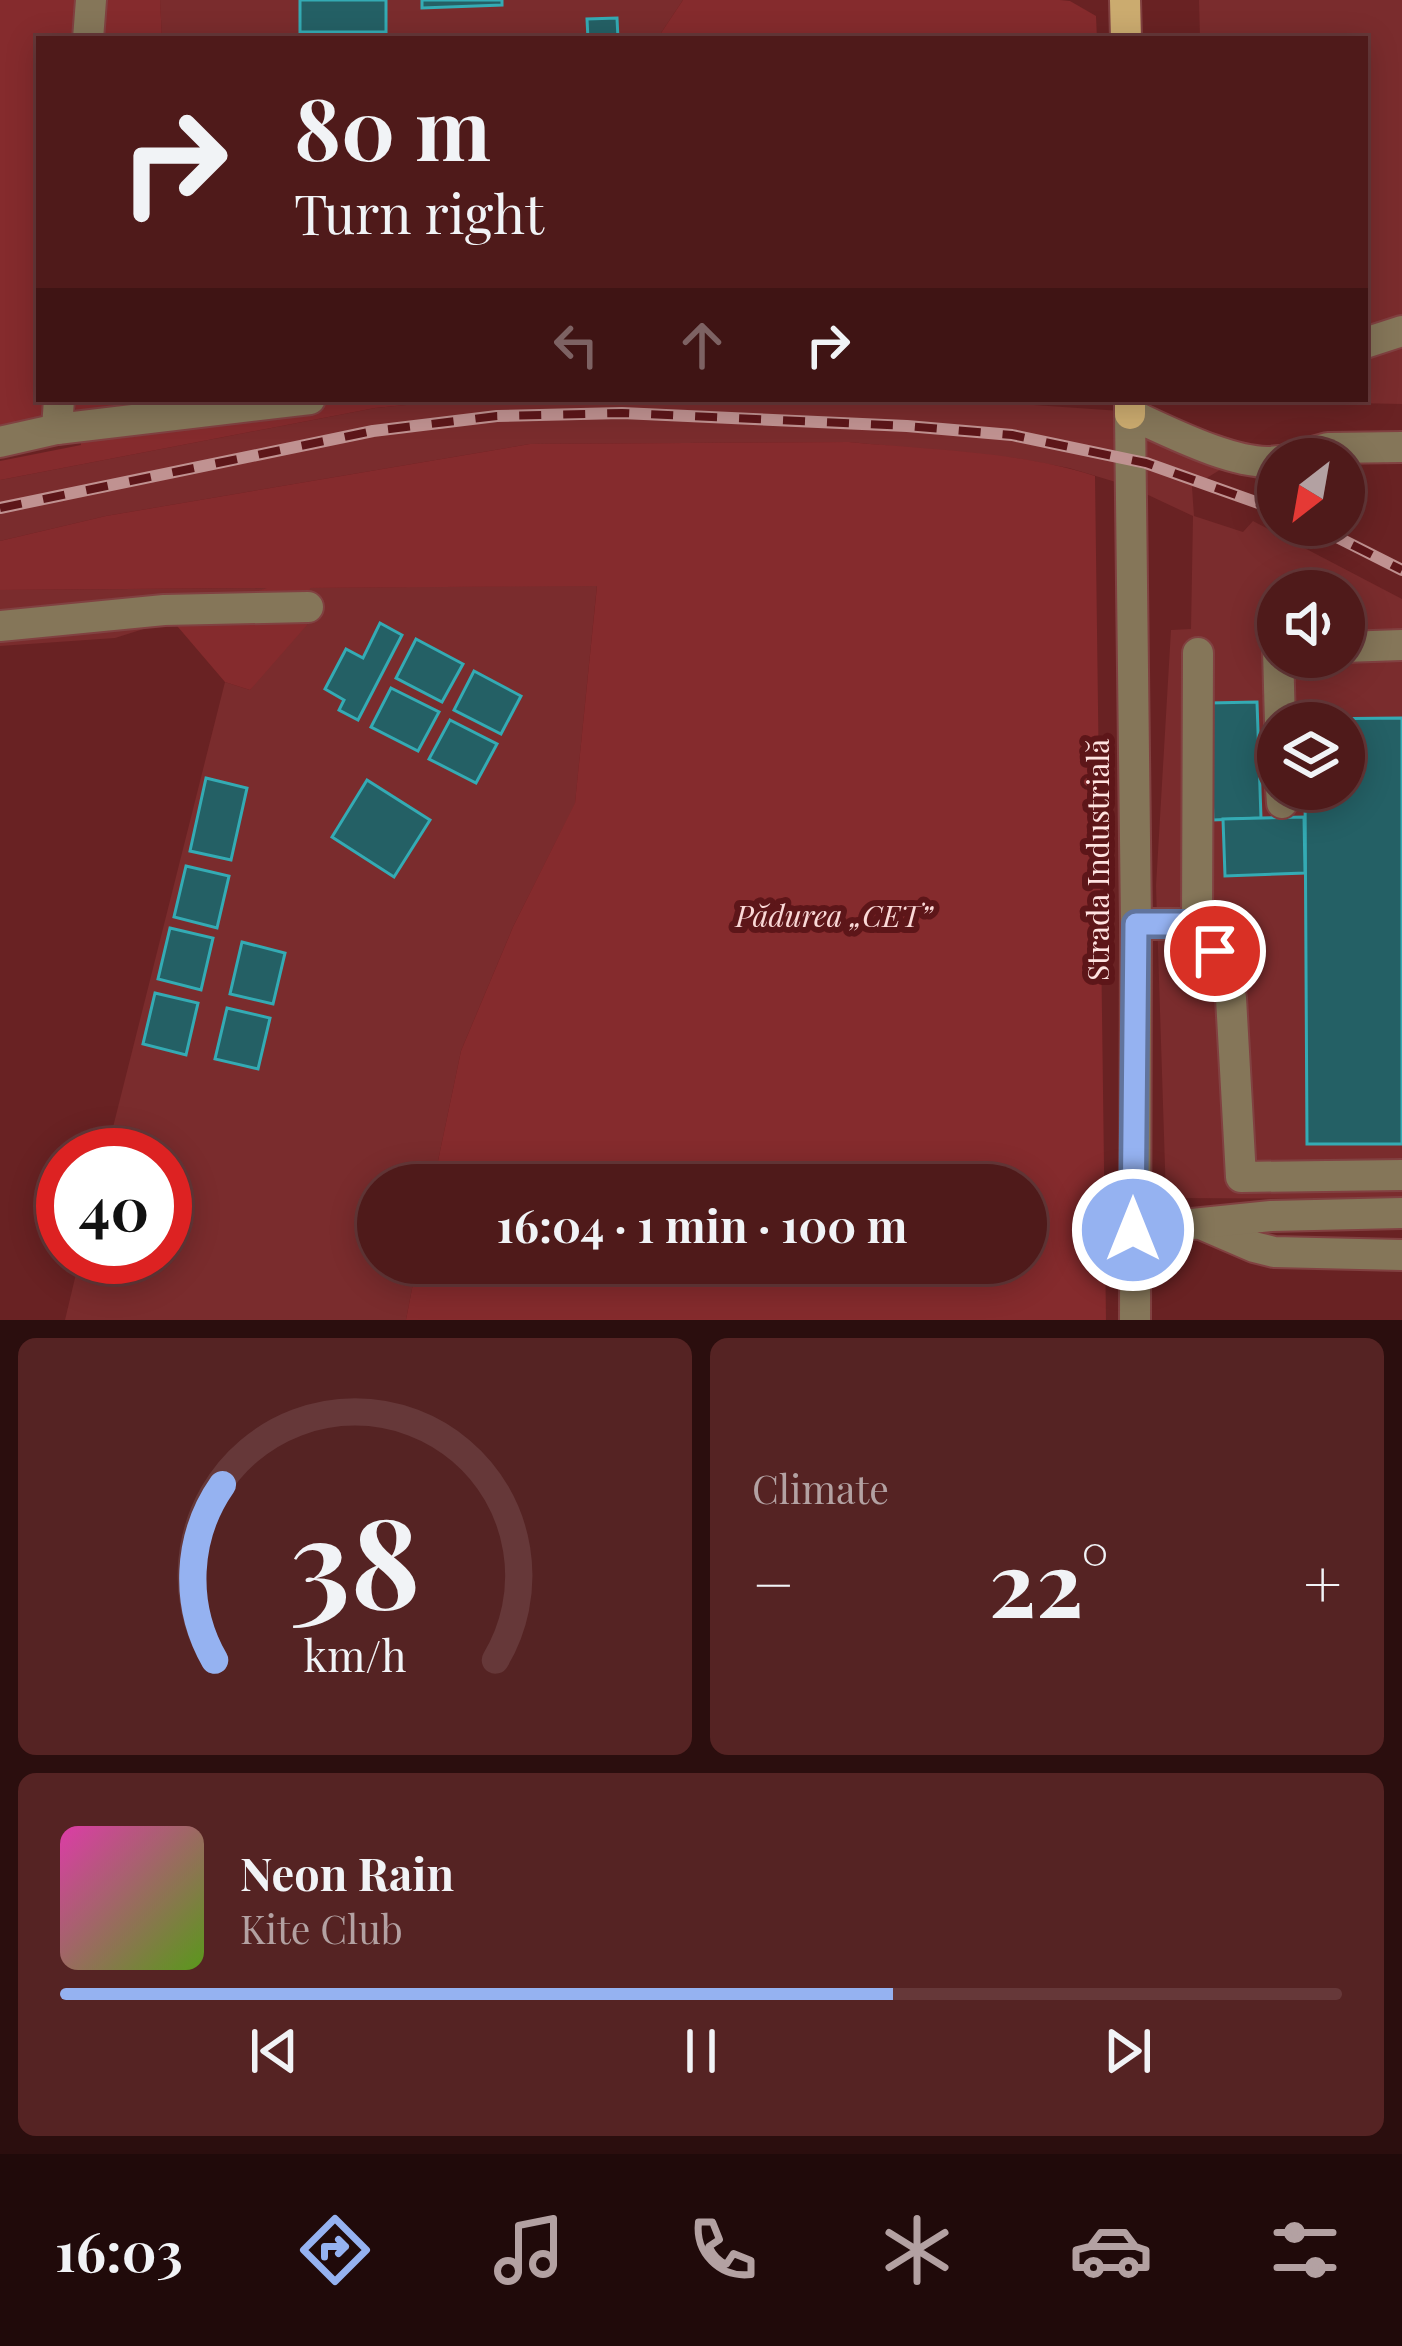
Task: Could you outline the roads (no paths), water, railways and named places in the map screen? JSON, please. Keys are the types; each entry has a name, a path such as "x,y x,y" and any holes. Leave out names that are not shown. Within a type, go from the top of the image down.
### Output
{"main road":[{"path":"1125,0 1126,36"}],"street":[{"path":"88,36 91,0"},
{"path":"1368,342 1402,331"},
{"path":"0,442 58,414 260,402"},
{"path":"1130,407 1182,437 1257,461"},
{"name":"Strada Industrială","path":"1130,407 1135,1320"},
{"path":"1365,448 1402,448"},
{"path":"0,626 164,610 308,608"},
{"path":"1365,646 1402,645"},
{"path":"1198,653 1197,924 1227,973 1241,1177 1402,1175"},
{"path":"1136,924 1197,924"},
{"path":"1133,1230 1271,1216 1402,1213"},
{"path":"1201,1223 1274,1252 1402,1255"}],"railway":[{"path":"0,508 373,431 497,416 622,413 1012,435 1146,463 1257,503"},
{"path":"1355,546 1402,570"}],"park label":[{"name":"Pădurea „CET”","path":"834,917"}]}
